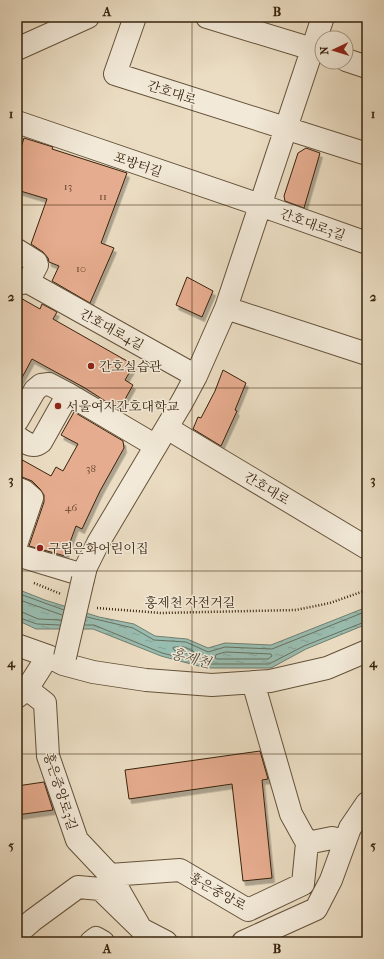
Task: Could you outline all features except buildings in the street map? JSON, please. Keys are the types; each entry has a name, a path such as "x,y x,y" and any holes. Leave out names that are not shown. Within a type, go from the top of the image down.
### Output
{"street":[{"path":"17,49 88,17"},
{"name":"간호대로","path":"135,17 115,74 367,154"},
{"path":"207,17 314,49"},
{"path":"321,30 323,17"},
{"path":"59,659 83,577 98,543 162,437 196,376 226,308 285,128 314,57"},
{"path":"354,63 367,67"},
{"name":"포방터길","path":"17,122 260,205"},
{"name":"간호대로3길","path":"260,205 367,243"},
{"name":"간호대로4길","path":"17,250 36,262 36,265 23,283 196,376"},
{"path":"226,308 367,354"},
{"name":"간호대로","path":"17,434 35,390 41,385 48,384 162,437 367,548"},
{"path":"17,434 31,445 34,446 41,442 68,394"},
{"path":"17,488 24,491 32,498 17,542"},
{"path":"17,555 83,577"},
{"path":"17,645 93,672 146,680 212,685 270,681 327,668 367,651"},
{"name":"홍은중앙로3길","path":"59,659 22,693 45,703 48,756 77,840 110,875 141,929"},
{"path":"253,682 291,814 307,843 332,838 345,841"},
{"path":"243,942 316,909 331,880 350,828 367,803"},
{"name":"홍은중앙로","path":"110,875 180,870 248,910 303,884 307,843"},
{"path":"17,934 33,920 78,887 100,889 141,929 166,942"},
{"path":"91,942 96,938 103,942"}],"path":[{"path":"31,582 65,596"},
{"name":"홍제천 자전거길","path":"92,606 99,609 161,613 296,610 330,603 367,590"}],"water":[{"name":"홍제천","path":"17,589 45,600 99,617 134,624 155,636 187,639 208,648 225,643 271,645 367,607 367,624 306,649 271,668 206,668 161,656 93,629 36,629 17,620"}],"place":[{"name":"간호실습관","path":"91,366"},
{"name":"서울여자간호대학교","path":"58,406"},
{"name":"구립은화어린이집","path":"40,548"}]}
